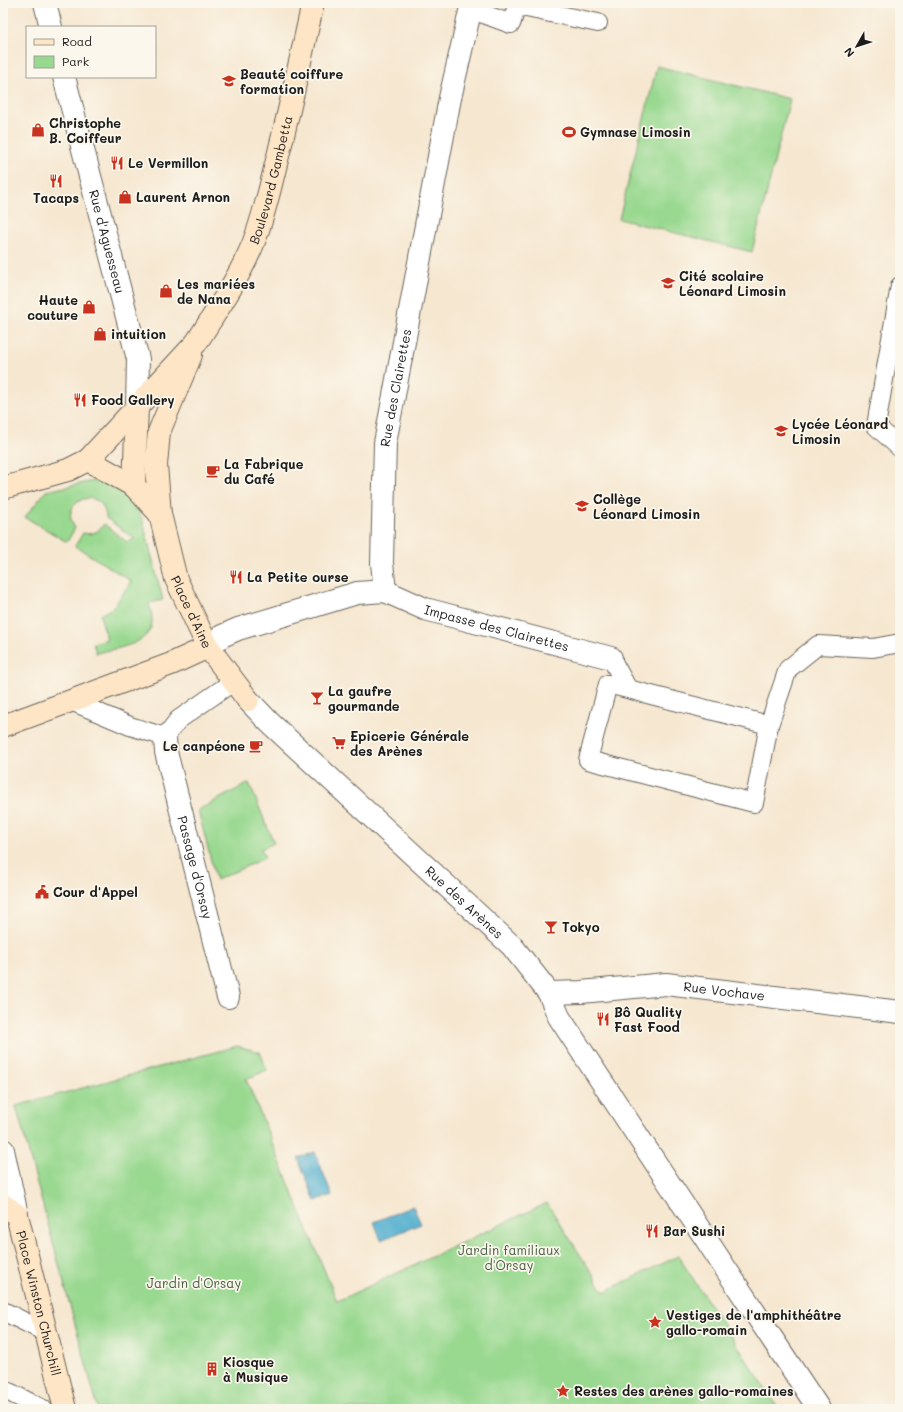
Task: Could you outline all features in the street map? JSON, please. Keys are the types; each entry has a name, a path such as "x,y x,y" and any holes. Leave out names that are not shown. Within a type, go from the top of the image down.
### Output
{"main road":[{"name":"Boulevard Gambetta","path":"158,432 196,343 235,280 253,244 263,215 282,141 313,3"},
{"name":"Boulevard Gambetta","path":"137,407 196,343"},
{"path":"3,488 68,470 88,460 137,407"},
{"path":"134,486 137,407"},
{"name":"Place d'Aine","path":"3,726 171,664 208,647 176,579 160,514 156,465 158,432"},
{"path":"88,460 134,486 160,514"},
{"name":"Rue des Arènes","path":"208,647 248,700"},
{"name":"Place Winston Churchill","path":"10,1210 47,1333 65,1409"}],"street":[{"path":"45,3 51,26"},
{"name":"Rue des Clairettes","path":"385,591 382,563 385,443 450,98 471,6"},
{"name":"Rue d'Aguesseau","path":"64,78 138,359 137,407"},
{"path":"208,647 222,636 238,629 357,593 385,591"},
{"name":"Impasse des Clairettes","path":"385,591 425,610 611,658"},
{"name":"Rue des Arènes","path":"248,700 270,723 512,946 529,967 549,993 559,1017 819,1409"},
{"name":"Passage d'Orsay","path":"165,737 166,752 228,997"},
{"name":"Rue Vochave","path":"549,993 581,992 666,984 900,1012"},
{"path":"3,1150 10,1210"}],"lane":[{"path":"471,6 511,24 517,6 598,24"},
{"path":"900,286 876,426 900,448"},
{"path":"769,725 608,684 588,760 754,803 769,725 788,669 818,645 873,648 900,643"},
{"path":"611,658 628,689"},
{"path":"71,701 130,726 165,737 178,720 234,682"},
{"path":"3,1311 47,1333"},
{"path":"3,1389 43,1409"}],"green space":[{"path":"657,66 790,99 752,252 619,219"},
{"path":"93,481 116,489 133,504 138,511 142,518 163,600 149,603 152,615 150,630 139,641 130,645 96,653 93,643 107,639 100,615 114,607 131,581 75,546 83,533 90,534 95,532 104,524 127,542 135,539 106,518 103,507 98,501 90,498 83,499 76,503 72,510 71,518 75,528 67,542 25,517 46,491"},
{"path":"249,783 274,843 261,849 265,858 216,880 198,810"},
{"name":"Jardin d'Orsay","path":"237,1046 260,1052 267,1070 246,1079 337,1301 547,1203 604,1292 678,1256 779,1409 98,1409 16,1106"}],"water":[{"path":"315,1152 332,1195 315,1201 298,1158"},
{"path":"413,1206 421,1224 381,1240 374,1222"}],"place":[{"name":"Beauté coiffure formation","path":"229,81"},
{"name":"Christophe B. Coiffeur","path":"38,130"},
{"name":"Gymnase Limosin","path":"569,132"},
{"name":"Le Vermillon","path":"117,163"},
{"name":"Tacaps","path":"56,181"},
{"name":"Laurent Arnon","path":"125,197"},
{"name":"Cité scolaire Léonard Limosin","path":"668,283"},
{"name":"Les mariées de Nana","path":"166,291"},
{"name":"Haute couture","path":"89,307"},
{"name":"intuition","path":"100,334"},
{"name":"Food Gallery","path":"80,400"},
{"name":"Lycée Léonard Limosin","path":"781,431"},
{"name":"La Fabrique du Café","path":"213,471"},
{"name":"Collège Léonard Limosin","path":"582,506"},
{"name":"La Petite ourse","path":"236,577"},
{"name":"La gaufre gourmande","path":"317,698"},
{"name":"Epicerie Générale des Arènes","path":"339,743"},
{"name":"Le canpéone","path":"256,746"},
{"name":"Cour d'Appel","path":"42,892"},
{"name":"Tokyo","path":"551,927"},
{"name":"Bô Quality Fast Food","path":"603,1019"},
{"name":"Bar Sushi","path":"652,1231"},
{"name":"Vestiges de l'amphithéâtre gallo-romain","path":"655,1322"},
{"name":"Kiosque à Musique","path":"212,1369"},
{"name":"Restes des arènes gallo-romaines","path":"563,1391"}],"park label":[{"name":"Jardin familiaux d'Orsay","path":"509,1258"}]}
